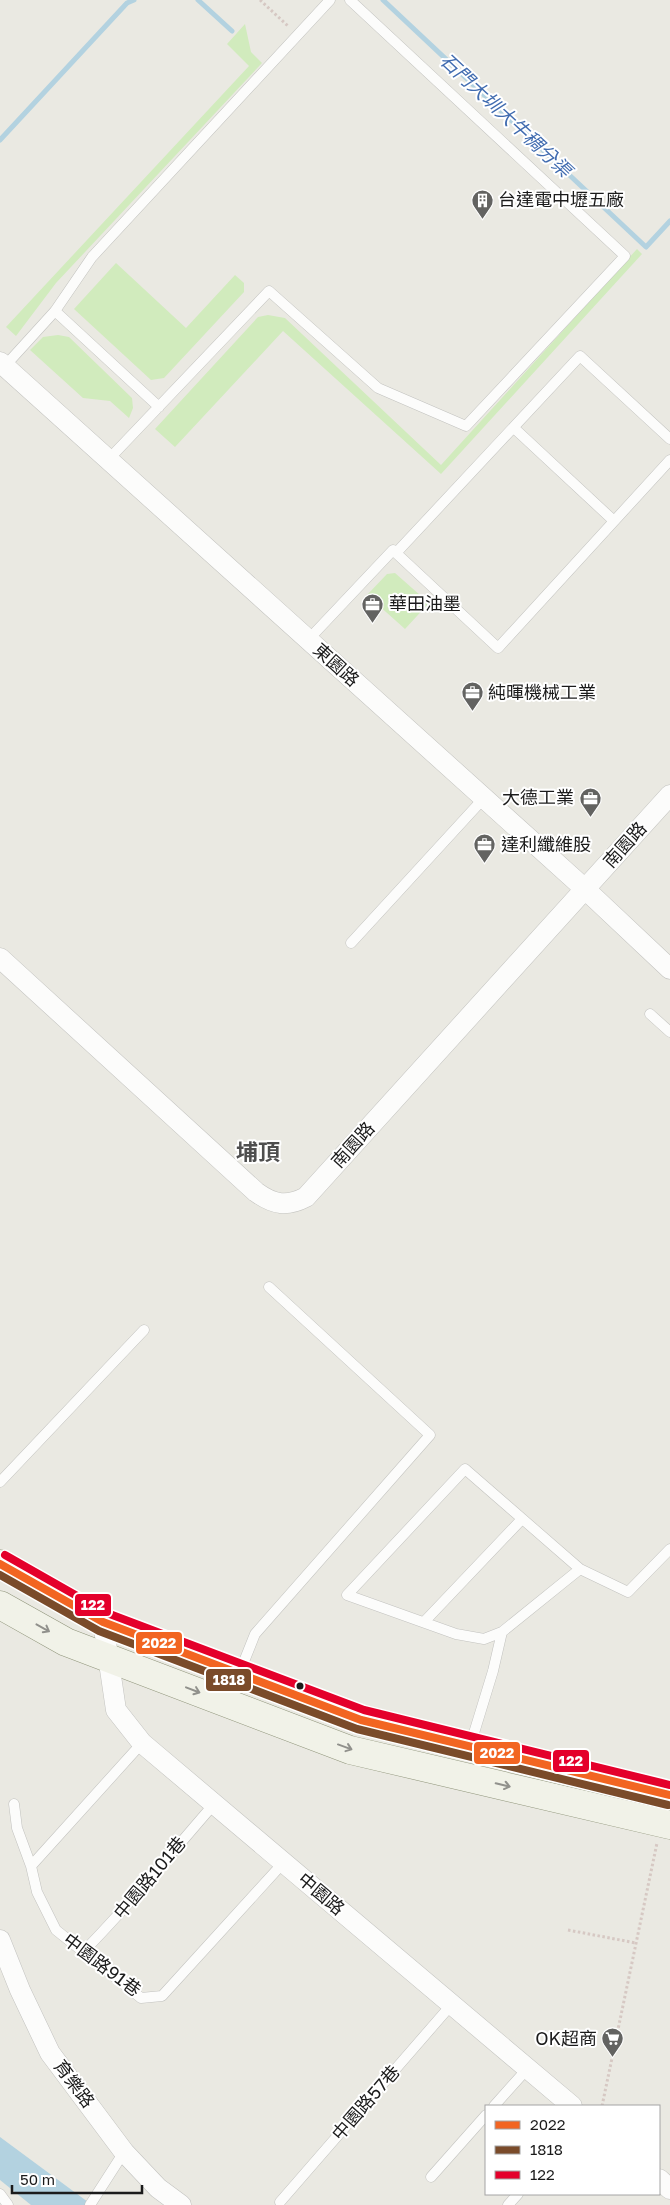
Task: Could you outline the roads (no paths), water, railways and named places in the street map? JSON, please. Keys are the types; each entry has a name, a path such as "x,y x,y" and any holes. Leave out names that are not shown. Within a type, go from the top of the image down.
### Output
{"main road":[{"path":"0,1564 103,1622 361,1720 670,1795"},
{"path":"0,1605 66,1642 350,1750 666,1824"}],"street":[{"name":"東園路","path":"2,364 585,889 670,969"},
{"name":"南園路","path":"0,958 256,1192 268,1200 282,1205 296,1203 306,1197 670,795"},
{"name":"中園路","path":"103,1622 116,1710 142,1743 571,2105"},
{"name":"育樂路","path":"0,1940 20,1990 50,2053 124,2152 158,2188 181,2205"},
{"path":"660,2180 670,2189"}],"lane":[{"path":"2,364 55,311 92,256 330,0"},
{"path":"108,460 269,291 378,388 466,426 625,256 350,0"},
{"path":"55,311 158,407"},
{"path":"396,553 580,356 670,439"},
{"path":"514,428 614,521"},
{"path":"308,640 393,550 498,648 670,460"},
{"path":"351,943 484,798"},
{"path":"650,1014 670,1032"},
{"path":"239,1674 255,1634 430,1435 269,1287"},
{"path":"0,1482 144,1330"},
{"path":"580,1569 502,1632 484,1639 456,1634 347,1595 465,1469 580,1569 628,1592 670,1549"},
{"path":"424,1622 522,1519"},
{"path":"470,1747 493,1671 502,1632"},
{"path":"31,1866 142,1743"},
{"name":"中園路101巷","path":"83,1952 120,1916 157,1868 215,1803"},
{"name":"中園路91巷","path":"14,1804 17,1828 31,1866 37,1892 56,1930 142,1998 162,1996 284,1862"},
{"name":"中園路57巷","path":"280,2202 452,2004"},
{"path":"495,2105 528,2068"},
{"path":"431,2177 485,2116"},
{"path":"90,2205 124,2152"},
{"path":"0,2194 8,2205"},
{"path":"508,2205 517,2195"}],"water":[{"path":"0,2137 92,2205 31,2205 0,2180"}],"waterway":[{"name":"石門大圳大牛稠分渠","path":"0,140 127,3 134,0"},
{"name":"石門大圳大牛稠分渠","path":"198,0 232,31"},
{"name":"石門大圳大牛稠分渠","path":"383,0 646,247 670,221"}],"place":[{"name":"台達電中壢五廠","path":"482,219"},
{"name":"華田油墨","path":"373,623"},
{"name":"純暉機械工業","path":"472,712"},
{"name":"大德工業","path":"590,817"},
{"name":"達利纖維股","path":"485,864"},
{"name":"OK超商","path":"613,2058"}],"district":[{"name":"埔頂","path":"258,1152"}]}
